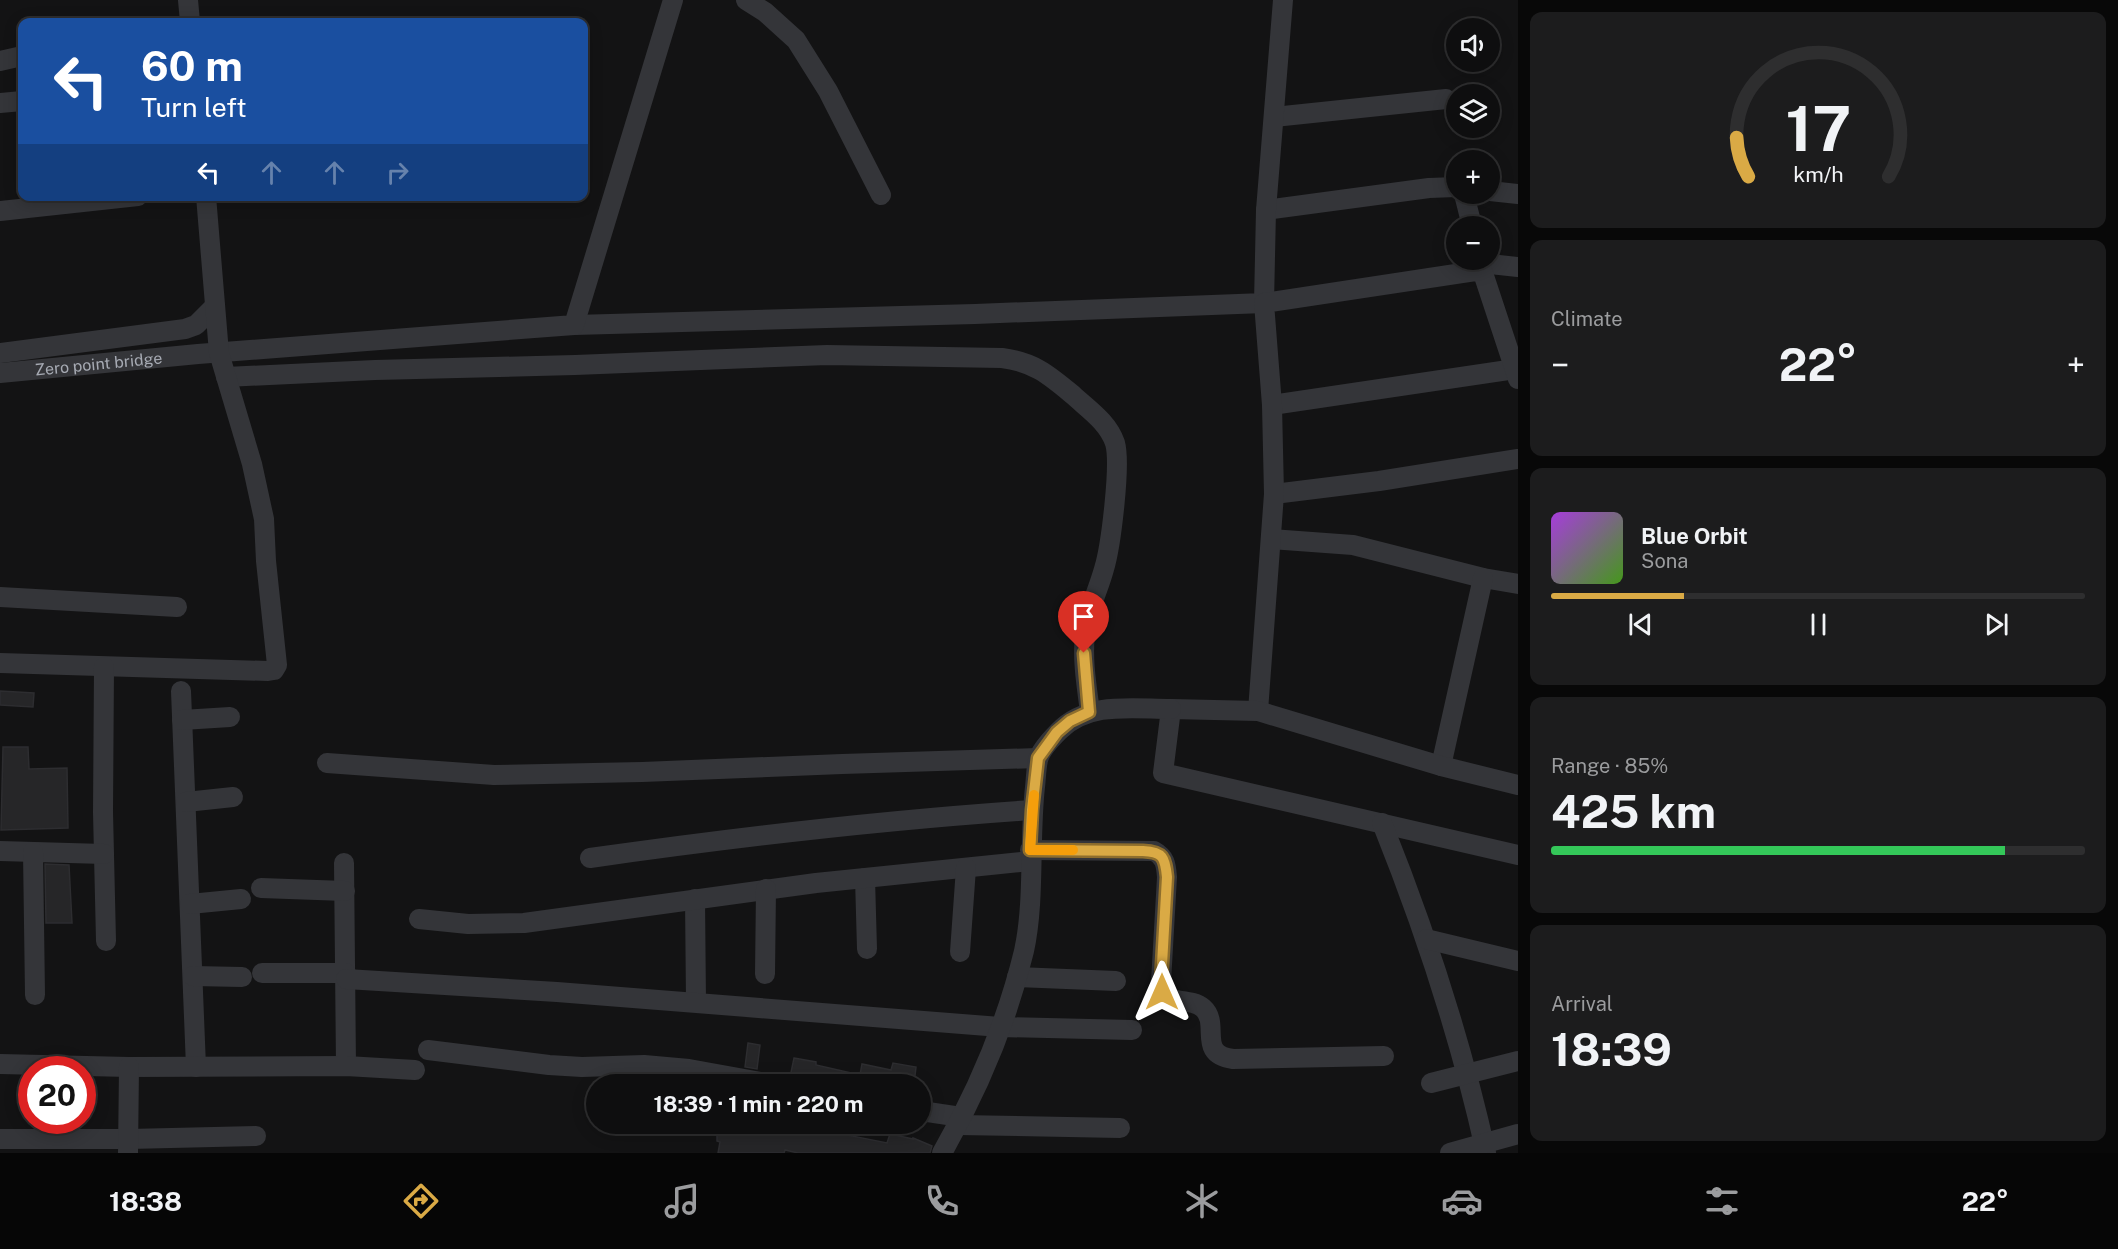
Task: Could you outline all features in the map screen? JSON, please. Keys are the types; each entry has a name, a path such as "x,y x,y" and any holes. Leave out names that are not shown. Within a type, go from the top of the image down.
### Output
{"street":[{"path":"188,0 190,18"},
{"path":"574,325 673,0"},
{"path":"746,0 765,12 796,40 828,91 881,195"},
{"path":"1258,711 1274,494 1272,405 1264,303 1266,210 1283,0"},
{"path":"0,61 18,57"},
{"path":"1274,117 1446,99"},
{"path":"0,103 18,101"},
{"path":"1266,210 1446,187"},
{"path":"1500,192 1518,194"},
{"path":"0,211 92,201"},
{"path":"0,663 268,671 274,670 277,665 264,519 252,464 219,353 206,201"},
{"name":"Zero point bridge","path":"1500,266 1518,267"},
{"name":"Zero point bridge","path":"0,373 198,354 574,325 1264,303 1448,270"},
{"path":"1272,405 1516,374 1483,270"},
{"path":"0,353 185,329 196,325 215,306"},
{"path":"226,377 827,355 1021,360 1049,376 1095,414 1107,428 1116,448 1113,519 1107,557 1084,636 1089,712"},
{"path":"1274,494 1379,481 1518,459"},
{"path":"1271,539 1353,545 1483,578 1518,584"},
{"path":"1441,766 1483,578"},
{"path":"0,597 177,607"},
{"path":"104,667 106,941"},
{"path":"181,691 196,1067"},
{"path":"942,1153 960,1121 1000,1027 1017,977 1026,936 1032,810 1038,758 1057,732 1070,721 1096,709 1258,711 1441,766 1518,785"},
{"path":"1171,709 1163,773 1518,855"},
{"path":"182,720 230,717"},
{"path":"327,763 494,775 1038,758"},
{"path":"186,802 233,797"},
{"path":"590,858 890,822 1032,810"},
{"path":"1382,823 1426,939 1467,1074 1485,1148"},
{"path":"0,850 104,854"},
{"path":"419,919 468,924 524,923 766,889 966,868 1030,855 1154,851 1161,855 1166,863 1167,877 1162,992 1167,998 1194,1003 1202,1007 1208,1014 1212,1043 1216,1052 1222,1057 1233,1059 1384,1056"},
{"path":"33,852 35,995"},
{"path":"345,863 346,1066"},
{"path":"960,952 966,868"},
{"path":"865,878 867,950"},
{"path":"261,888 345,891"},
{"path":"765,974 766,889"},
{"path":"190,904 241,899"},
{"path":"695,899 696,1002"},
{"path":"1426,939 1518,961"},
{"path":"262,972 346,976 696,1002 1000,1027 1132,1030"},
{"path":"194,976 242,977"},
{"path":"1017,977 1116,981"},
{"path":"428,1050 549,1065 582,1067 644,1065 717,1074"},
{"path":"1431,1083 1518,1061"},
{"path":"0,1064 129,1067 346,1066 415,1070"},
{"path":"128,1146 129,1067"},
{"path":"931,1114 960,1121 1120,1128"},
{"path":"1450,1153 1485,1148 1518,1134"},
{"path":"0,1139 128,1146 256,1136"}],"building":[{"path":"0,691 34,693 33,707 0,705"},
{"path":"3,747 28,747 29,769 67,768 68,828 1,830"},
{"path":"45,864 69,865 72,923 46,923"},
{"path":"748,1043 760,1045 757,1069 745,1067"},
{"path":"794,1058 856,1074 791,1074"},
{"path":"893,1063 916,1067 915,1074 860,1074 862,1064 891,1070"},
{"path":"717,1134 842,1134 887,1143 890,1134 913,1138 932,1146 930,1153 798,1153 785,1150 784,1153 718,1153 720,1142 717,1141"}],"slow traffic":[{"path":"1034,795 1030,850 1073,850"}],"route":[{"path":"1084,653 1089,712 1070,721 1057,732 1038,758 1030,850 1154,851 1161,855 1166,863 1167,877 1162,992"}]}
